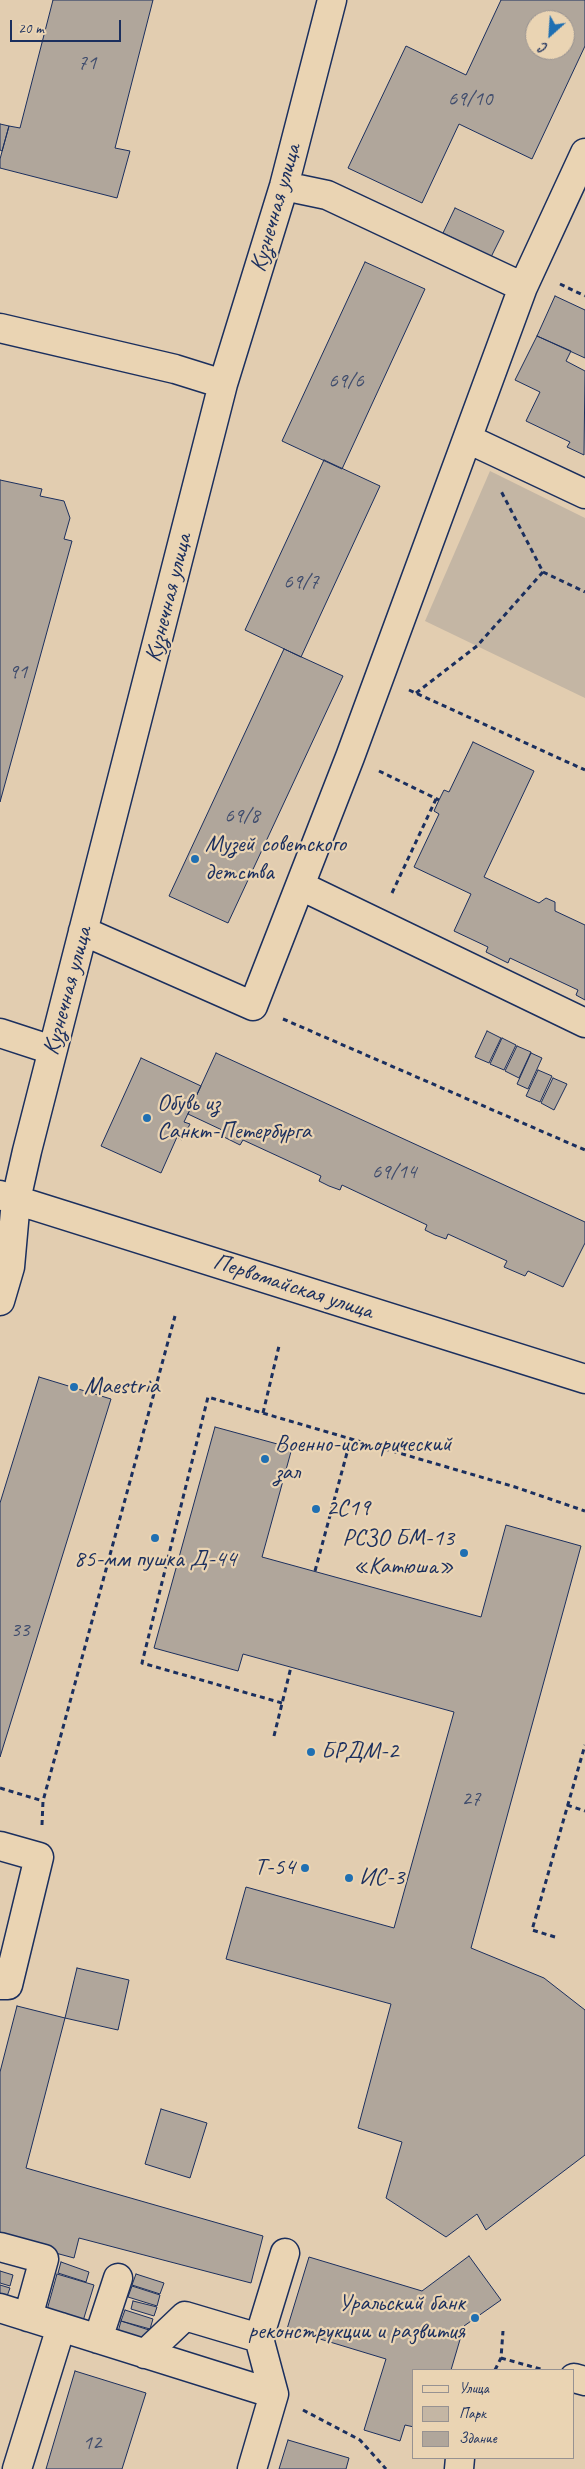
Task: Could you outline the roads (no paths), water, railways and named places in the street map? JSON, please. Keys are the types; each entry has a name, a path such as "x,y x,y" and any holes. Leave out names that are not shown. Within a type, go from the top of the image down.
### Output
{"street":[{"name":"Кузнечная улица","path":"0,1301 10,1267 8,1198 52,1050 223,384 284,186 332,0"},
{"path":"83,931 253,1006 350,757 523,287 585,152"},
{"path":"284,186 327,195 523,287"},
{"path":"0,328 166,367 223,384"},
{"path":"468,439 585,494"},
{"path":"301,886 585,1023"},
{"path":"0,1033 52,1050"},
{"name":"Первомайская улица","path":"8,1198 585,1379"},
{"path":"0,1846 39,1857 8,1984 0,1986"},
{"path":"0,2247 44,2259 28,2317"},
{"path":"252,2469 274,2394 259,2338 285,2253"},
{"path":"98,2339 118,2278"},
{"path":"0,2308 274,2394"},
{"path":"145,2354 185,2316 259,2338"},
{"path":"17,2469 61,2327"}],"place":[{"name":"Музей советского детства","path":"195,859"},
{"name":"Обувь из Санкт-Петербурга","path":"147,1118"},
{"name":"Maestria","path":"74,1387"},
{"name":"Военно-исторический зал","path":"265,1459"},
{"name":"2С19","path":"316,1509"},
{"name":"85-мм пушка Д-44","path":"155,1538"},
{"name":"РСЗО БМ-13 «Катюша»","path":"464,1553"},
{"name":"БРДМ-2","path":"311,1752"},
{"name":"Т-54","path":"305,1868"},
{"name":"ИС-3","path":"349,1878"},
{"name":"Уральский банк реконструкции и развития","path":"475,2318"}]}
